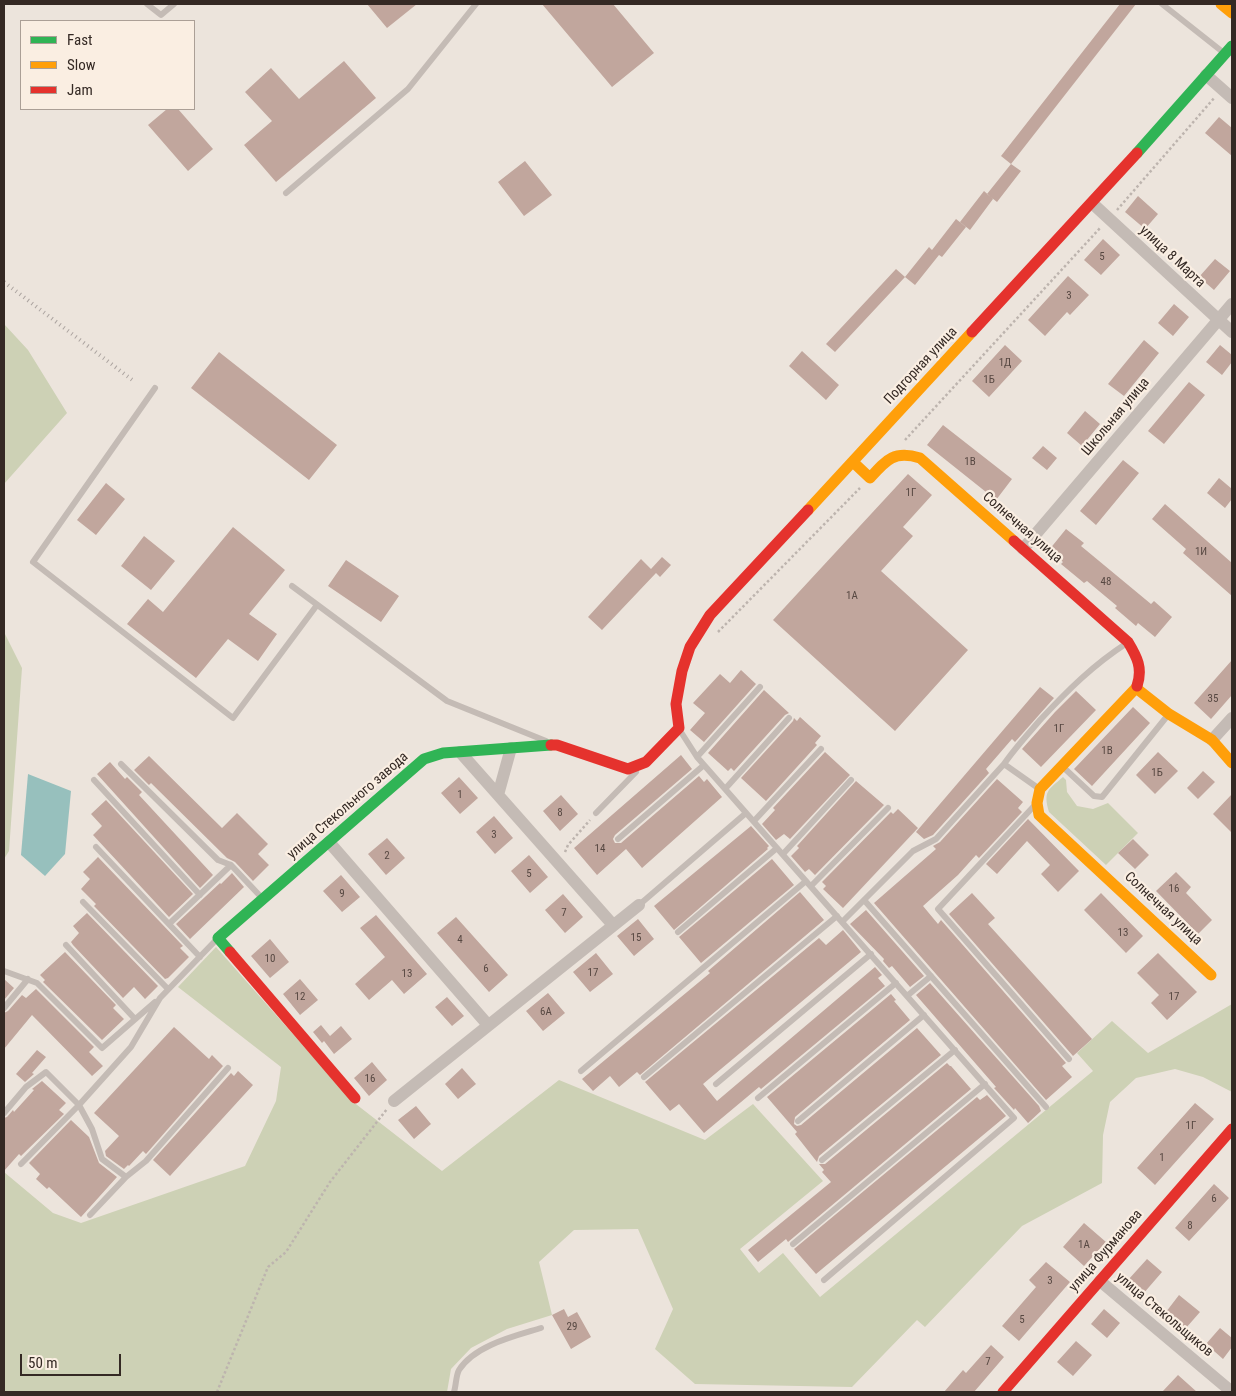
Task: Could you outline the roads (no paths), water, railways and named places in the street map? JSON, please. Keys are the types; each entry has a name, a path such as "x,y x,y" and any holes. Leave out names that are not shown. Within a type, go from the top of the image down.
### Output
{"street":[{"path":"1221,4 1232,13"},
{"name":"Подгорная улица","path":"679,728 676,704 682,671 690,647 710,615 1092,203 1229,50"},
{"path":"1206,75 1232,98"},
{"name":"улица 8 Марта","path":"1092,203 1232,332"},
{"name":"Школьная улица","path":"1023,549 1232,304"},
{"name":"Солнечная улица","path":"853,462 870,478 886,460 898,454 908,454 920,458 1128,642 1140,661 1141,674 1136,688"},
{"path":"1037,803 1040,789 1136,688 1168,714 1212,740 1232,763"},
{"path":"1212,740 1232,718"},
{"path":"646,762 679,728"},
{"name":"улица Стекольного завода","path":"218,938 424,759 443,753 556,745 628,769 646,762"},
{"path":"498,795 511,748"},
{"path":"460,752 613,926"},
{"name":"Солнечная улица","path":"1037,803 1039,814 1211,975"},
{"path":"329,842 488,1025"},
{"path":"394,1101 639,905"},
{"path":"218,938 355,1098"},
{"name":"улица Фурманова","path":"1002,1392 1232,1129"},
{"name":"улица Стекольщиков","path":"1100,1281 1232,1391"}],"lane":[{"path":"147,4 161,15 174,4"},
{"path":"286,193 408,89 476,4"},
{"path":"1162,4 1229,50"},
{"path":"156,388 33,562 233,718 317,605"},
{"path":"292,586 447,701 556,745"},
{"path":"644,1078 864,900 913,851 936,839 1072,685 1104,658 1128,642"},
{"path":"697,758 760,687"},
{"path":"1062,766 1094,796 1102,797 1168,714"},
{"path":"724,789 789,718"},
{"path":"679,728 697,758 1014,1118 824,1280"},
{"path":"754,821 821,749"},
{"path":"596,813 646,762"},
{"path":"121,764 218,860 231,865 263,899"},
{"path":"1004,764 1040,789"},
{"path":"618,839 704,765"},
{"path":"94,780 200,895"},
{"path":"783,854 851,780"},
{"path":"1037,803 938,910 1069,1059"},
{"path":"811,886 888,808"},
{"path":"639,905 746,813"},
{"path":"96,847 200,957"},
{"path":"678,932 777,848"},
{"path":"169,924 231,865"},
{"path":"581,1071 806,881"},
{"path":"864,900 1046,1107"},
{"path":"83,902 168,989"},
{"path":"4,970 38,982 102,1048 160,998 218,938"},
{"path":"66,945 135,1019"},
{"path":"716,1084 870,954"},
{"path":"907,996 930,976"},
{"path":"4,1008 28,979"},
{"path":"758,1098 896,983"},
{"path":"21,1164 79,1105 131,1047 160,998"},
{"path":"798,1121 924,1016"},
{"path":"822,1160 955,1050"},
{"path":"90,1216 126,1177 146,1161 228,1068"},
{"path":"4,1113 26,1087 46,1072 79,1105 92,1129 102,1159 126,1177"},
{"path":"793,1244 984,1084"},
{"path":"454,1392 458,1371 474,1355 503,1340 541,1328"}],"water":[{"path":"28,774 71,791 65,854 45,876 21,855"}],"railway":[{"path":"4,282 135,382"}]}
